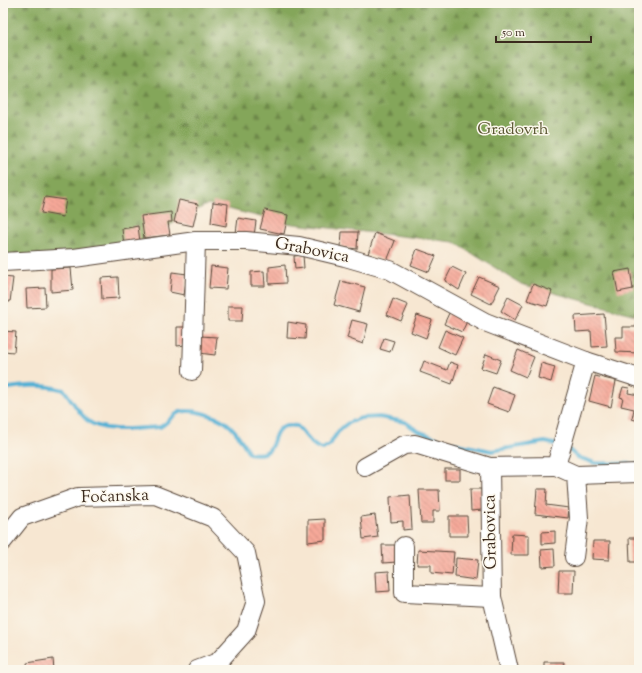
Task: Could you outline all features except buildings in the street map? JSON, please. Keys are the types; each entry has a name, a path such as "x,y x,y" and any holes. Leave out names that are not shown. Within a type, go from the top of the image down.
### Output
{"street":[{"name":"Grabovica","path":"10,262 74,258 196,241 246,240 299,246 345,256 390,270 485,322 586,362 639,378"},
{"path":"192,371 196,241"},
{"path":"558,459 586,362"},
{"path":"365,467 404,444 414,444 490,468 558,459 576,475 639,473"},
{"name":"Grabovica","path":"490,468 492,596 509,670"},
{"path":"574,557 579,518 576,475"},
{"name":"Fočanska","path":"3,542 22,517 78,497 155,495 213,518 246,553 256,600 246,631 218,662 198,670"},
{"path":"404,546 404,593 492,596"}],"green space":[{"name":"Gradovrh","path":"3,3 639,3 639,316 521,284 454,242 285,223 208,204 118,254 3,263"}],"waterway":[{"path":"3,389 34,386 64,390 83,417 94,424 112,429 160,427 180,412 194,411 211,415 225,422 231,427 236,432 249,453 261,454 268,451 272,446 279,429 286,426 297,426 315,446 323,449 329,445 340,429 348,423 361,418 379,417 405,422 418,431 447,442 492,451 545,442 558,445"},
{"path":"566,447 577,457 595,463 639,464"}]}
